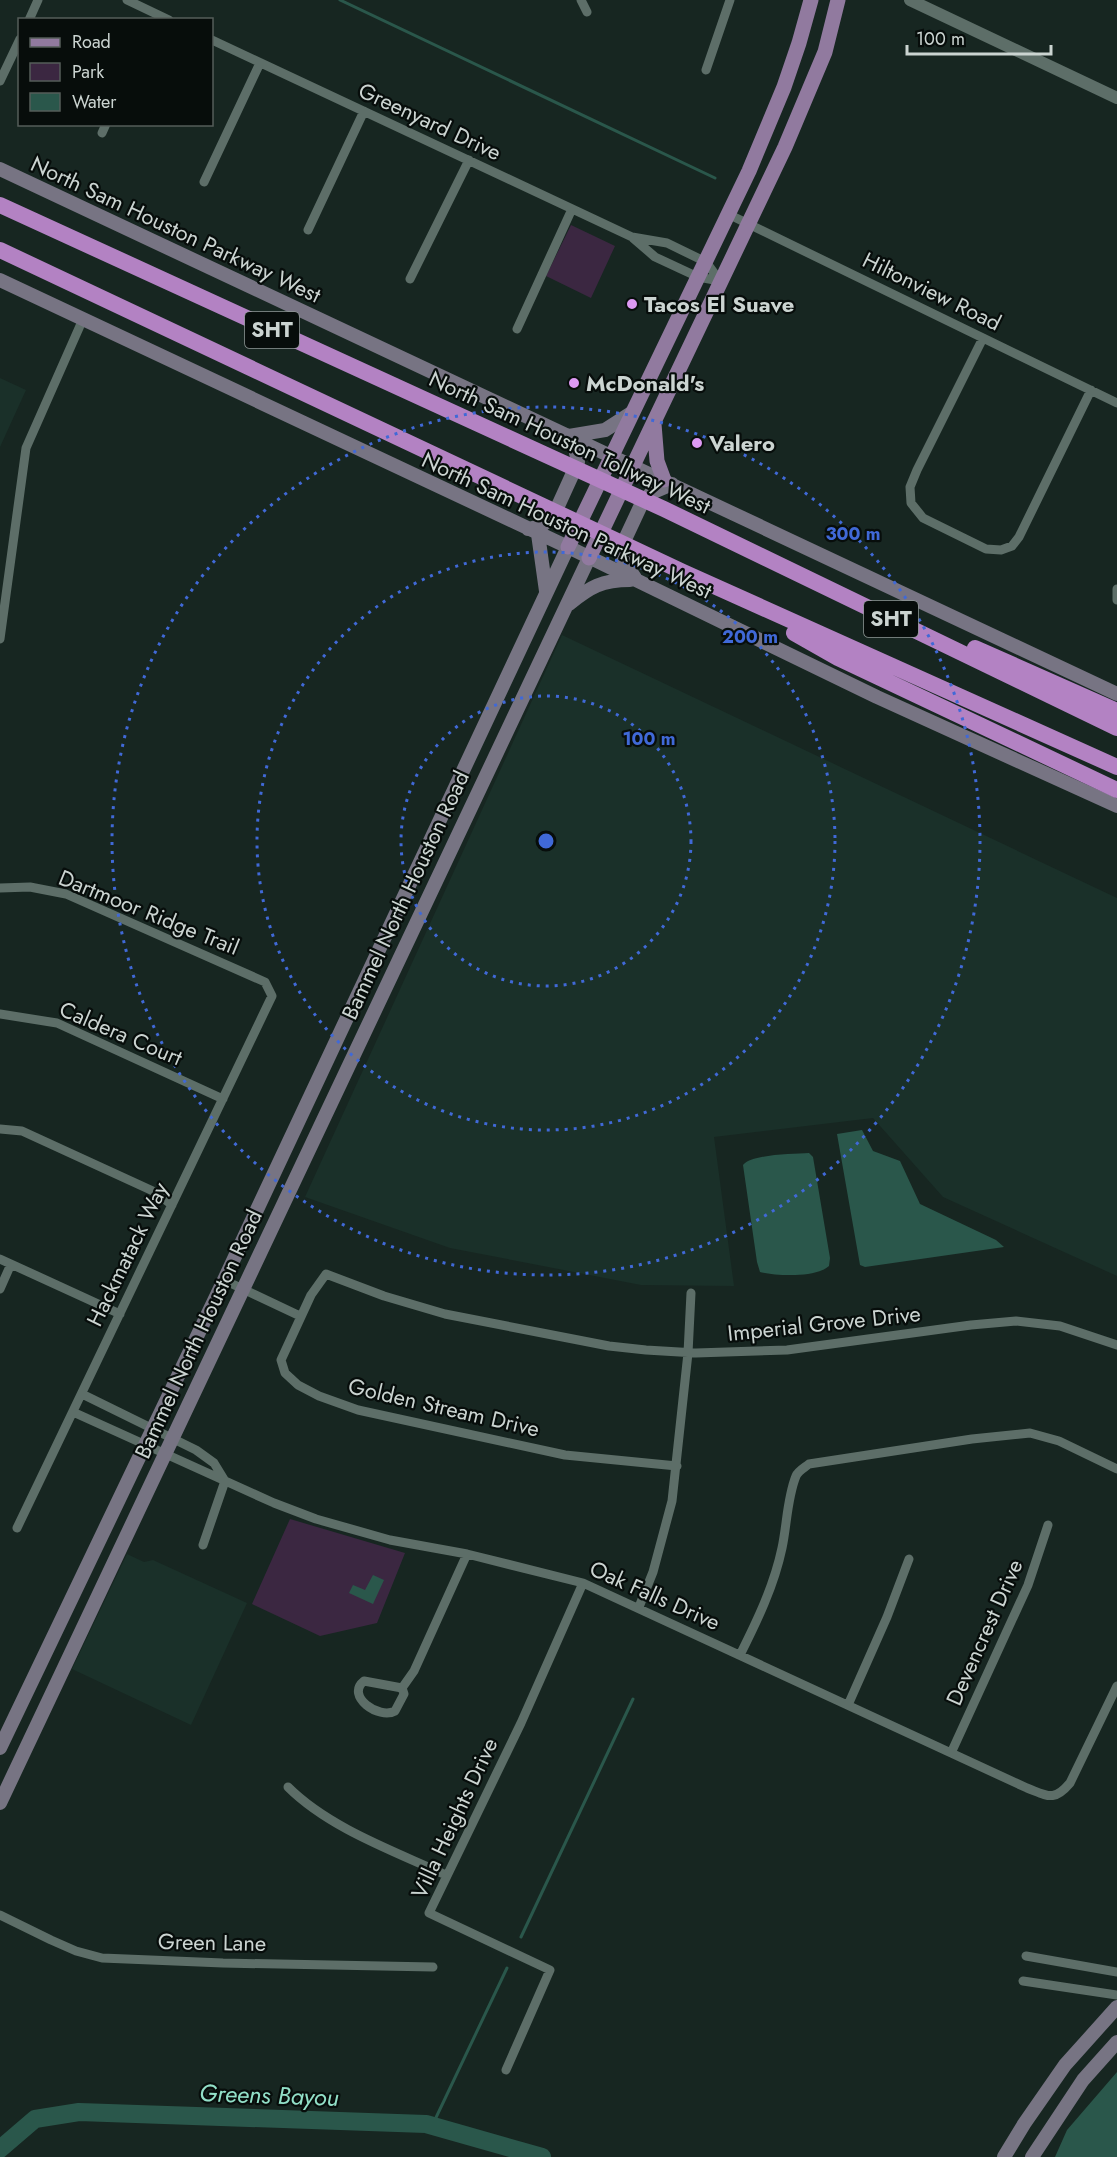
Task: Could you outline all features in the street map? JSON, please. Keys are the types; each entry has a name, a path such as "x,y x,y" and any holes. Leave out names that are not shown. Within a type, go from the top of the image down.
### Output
{"highway":[{"name":"North Sam Houston Tollway West","path":"0,205 664,509 1117,728"},
{"name":"SHT","path":"0,250 683,572 1117,767"},
{"path":"683,572 838,658 1117,790"},
{"path":"810,580 882,607 1117,711"}],"main road":[{"name":"Bammel North Houston Road","path":"0,1748 224,1280 568,547 730,215 784,87 800,43 811,0"},
{"name":"Bammel North Houston Road","path":"0,1803 748,224 825,52 838,0"},
{"name":"North Sam Houston Parkway West","path":"0,169 1117,694"},
{"name":"North Sam Houston Parkway West","path":"0,280 568,547 877,697 1117,806"},
{"path":"546,595 533,532 553,517 578,462 569,436 604,430 633,412"},
{"path":"636,580 623,560 620,550 640,505 668,482 657,461 653,422"},
{"path":"565,608 600,583 612,580 636,580"},
{"path":"424,852 446,862"},
{"path":"344,1025 364,1036"},
{"path":"52,1638 73,1648"},
{"path":"1004,2157 1065,2065 1117,2007"},
{"path":"1032,2157 1083,2080 1117,2042"}],"street":[{"path":"29,18 38,0"},
{"path":"127,0 155,16"},
{"path":"581,0 587,12"},
{"path":"706,70 730,0"},
{"path":"910,0 1117,98"},
{"name":"Greenyard Drive","path":"213,40 632,237 667,243 706,262 720,281"},
{"path":"0,81 18,43"},
{"path":"204,182 260,63"},
{"path":"308,230 364,111"},
{"path":"410,279 468,160"},
{"path":"517,329 572,209"},
{"name":"Hiltonview Road","path":"730,215 1117,403"},
{"name":"Greenyard Drive","path":"632,237 655,257 698,278 720,281"},
{"path":"0,639 26,448 83,319"},
{"path":"983,338 910,487 911,503 923,518 986,549 1001,550 1012,546 1018,537 1091,390"},
{"path":"1117,589 1117,600"},
{"name":"Dartmoor Ridge Trail","path":"0,888 30,887 66,894 265,982 272,996"},
{"name":"Hackmatack Way","path":"17,1528 272,996"},
{"name":"Caldera Court","path":"0,1014 57,1023 223,1099"},
{"path":"0,1129 22,1131 155,1192 172,1205"},
{"path":"0,1259 120,1314"},
{"path":"0,1289 12,1264"},
{"name":"Golden Stream Drive","path":"326,1274 300,1316 281,1360 285,1373 298,1385 345,1406 444,1430 565,1455 677,1466"},
{"name":"Imperial Grove Drive","path":"326,1274 384,1296 445,1314 609,1346 688,1353 746,1353 817,1348 971,1325 1016,1321 1060,1326 1117,1345"},
{"path":"224,1280 300,1316"},
{"path":"639,1607 665,1532 677,1466 692,1293"},
{"name":"Oak Falls Drive","path":"81,1394 174,1439 214,1463 225,1481"},
{"name":"Oak Falls Drive","path":"73,1412 274,1503 352,1530 467,1554 583,1583 1050,1797 1061,1793 1070,1783 1117,1686"},
{"path":"740,1655 765,1603 774,1578 782,1551 792,1489 797,1473 809,1464 999,1435 1030,1433 1059,1441 1117,1469"},
{"path":"203,1545 225,1481"},
{"name":"Devencrest Drive","path":"951,1753 1028,1585 1048,1525"},
{"path":"402,1688 414,1671 467,1554"},
{"path":"848,1705 887,1617 909,1559"},
{"name":"Villa Heights Drive","path":"506,2070 550,1970 429,1913 520,1723 583,1583"},
{"path":"364,1681 402,1688 404,1694 394,1711 385,1714 365,1704 359,1697 358,1691 360,1684 364,1681"},
{"path":"288,1787 312,1808 339,1824 446,1875"},
{"name":"Green Lane","path":"0,1915 76,1951 114,1959 433,1967"},
{"path":"1026,1956 1117,1972"},
{"path":"1023,1981 1117,1995"}],"shaded area":[{"path":"0,378 26,390 0,447"},
{"path":"562,635 1117,898 1117,1276 943,1197 873,1118 714,1137 734,1286 641,1285 450,1248 305,1197"},
{"path":"127,1554 144,1562 153,1560 247,1603 191,1725 72,1669"}],"green space":[{"path":"571,225 615,246 591,298 546,276"},
{"path":"290,1519 405,1553 377,1623 320,1636 252,1604"}],"water":[{"path":"862,1130 873,1151 900,1161 920,1204 996,1240 1004,1247 865,1267 860,1265 837,1134"},
{"path":"809,1153 813,1157 830,1258 829,1266 815,1273 806,1274 786,1275 760,1272 743,1165 748,1161 764,1157"},
{"path":"373,1575 384,1580 373,1604 349,1593 353,1585 365,1590"},
{"path":"1117,2072 1117,2157 1055,2157 1067,2130"}],"waterway":[{"path":"340,0 715,178"},
{"path":"521,1937 633,1699"},
{"path":"432,2126 507,1968"},
{"name":"Greens Bayou","path":"0,2149 35,2119 79,2112 426,2124 542,2157"}],"place":[{"name":"Tacos El Suave","path":"632,304"},
{"name":"McDonald's","path":"574,383"},
{"name":"Valero","path":"697,443"}]}
